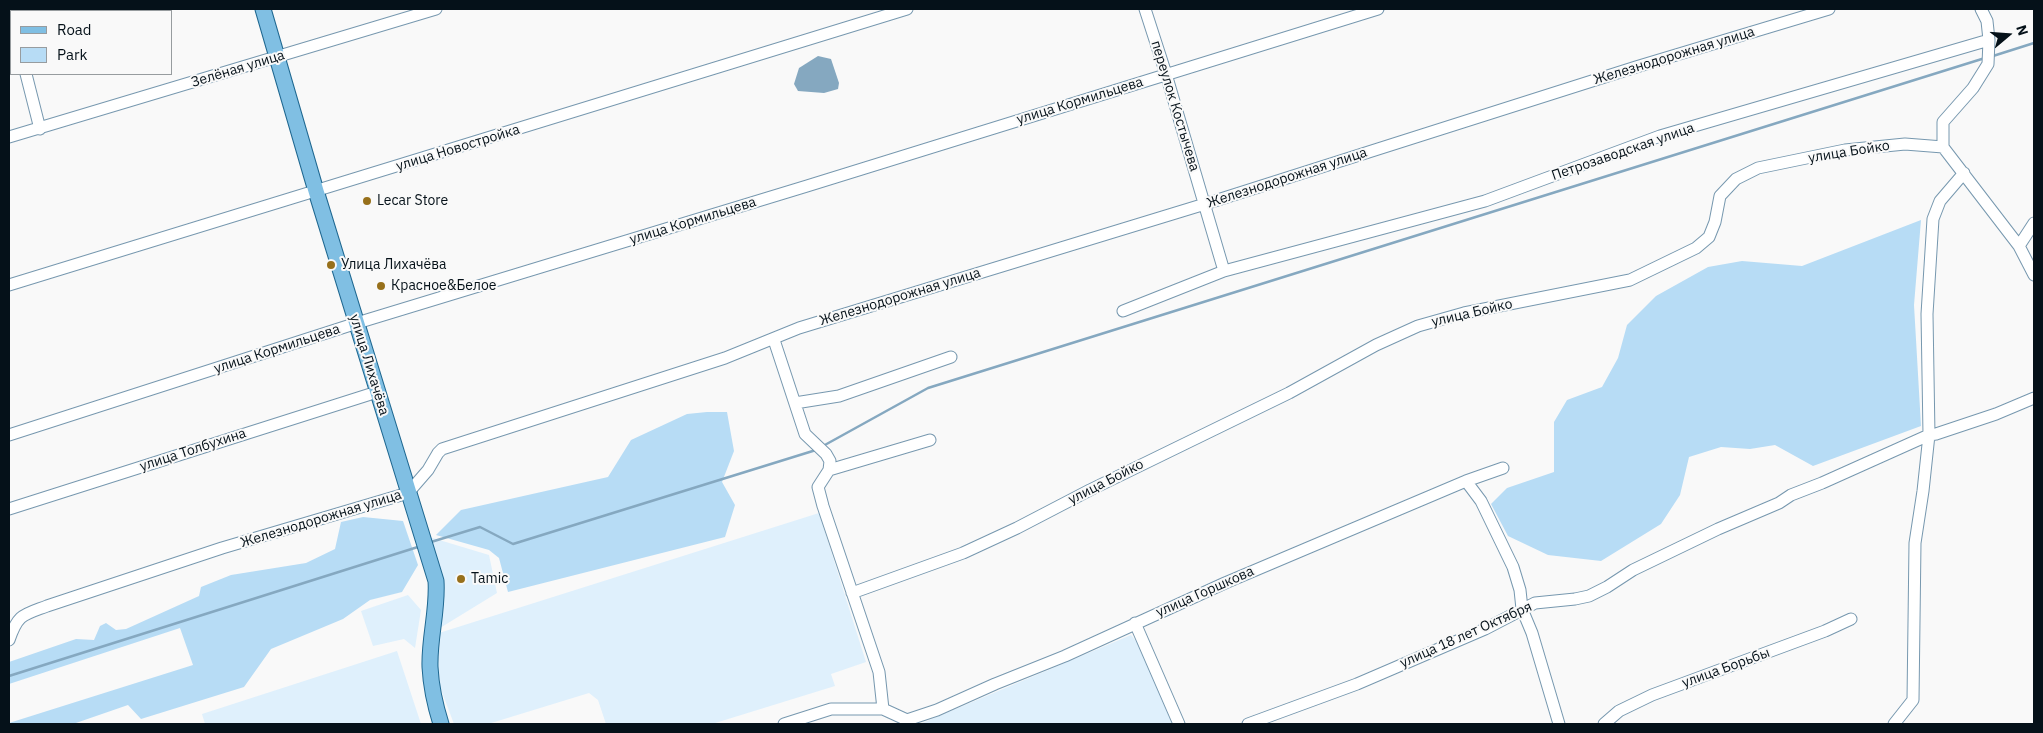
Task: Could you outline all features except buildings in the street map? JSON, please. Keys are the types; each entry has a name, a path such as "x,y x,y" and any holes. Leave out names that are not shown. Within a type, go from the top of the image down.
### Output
{"main road":[{"name":"улица Лихачёва","path":"263,9 316,191 436,581 437,599 430,666 435,705 441,724"}],"street":[{"name":"Зелёная улица","path":"9,137 436,9"},
{"name":"улица Новостройка","path":"9,286 907,9"},
{"name":"переулок Костычева","path":"1144,9 1166,74 1224,271"},
{"name":"улица Кормильцева","path":"9,435 357,323 1378,9"},
{"name":"Железнодорожная улица","path":"9,640 13,626 19,618 47,606 222,548 408,493 442,449 716,362 774,340 799,328 1205,204 1636,67 1829,9"},
{"path":"1981,9 1988,20 1988,64 1973,88 1943,122 1943,146 2019,246 2034,275"},
{"name":"Петрозаводская улица","path":"1123,311 1224,271 1485,201 1660,136 1989,40"},
{"path":"26,75 40,129"},
{"name":"улица Бойко","path":"852,593 963,553 1017,528 1090,490 1289,393 1376,345 1418,326 1464,314 1630,280 1696,248 1709,237 1715,222 1720,196 1736,179 1758,168 1846,150 1905,144 1943,146"},
{"path":"1894,724 1913,700 1914,543 1923,491 1929,435 1927,314 1933,219 1940,201 1964,173"},
{"path":"2019,246 2034,223"},
{"path":"774,340 805,434 826,454 830,461 829,470 818,487 879,672 883,708"},
{"path":"795,403 840,396 951,357"},
{"name":"улица Толбухина","path":"9,509 377,392"},
{"name":"улица 18 лет Октября","path":"1248,724 1357,684 1485,628 1535,603 1588,596 1633,570 1718,529 1778,503 1791,495 1929,435 1996,414 2034,398"},
{"path":"829,470 930,440"},
{"name":"улица Горшкова","path":"908,722 1065,656 1225,583 1466,481 1503,468"},
{"path":"1466,481 1481,501 1512,566 1520,590 1522,609 1532,633 1559,724"},
{"name":"улица Борьбы","path":"1604,724 1619,711 1652,695 1825,631 1852,619"},
{"path":"1135,623 1179,724"},
{"path":"784,724 831,709 883,708 908,722"}],"shaded area":[{"path":"818,56 831,59 839,83 838,89 824,93 798,91 794,84 799,68"},
{"path":"819,513 866,662 831,674 835,686 712,724 606,724 598,700 589,693 488,724 454,724 437,679 439,633"},
{"path":"426,536 489,555 497,593 440,628 441,591"},
{"path":"408,595 421,610 415,648 404,639 373,646 361,611"},
{"path":"1131,635 1144,651 1172,724 920,724"},
{"path":"397,651 421,724 205,724 202,714"}],"green space":[{"path":"1921,220 1914,305 1921,426 1813,466 1775,445 1750,449 1721,447 1689,457 1680,495 1661,524 1601,561 1548,555 1508,536 1491,504 1507,488 1554,472 1554,422 1567,400 1602,387 1618,358 1627,325 1656,296 1708,267 1742,261 1802,266"},
{"path":"727,412 734,451 722,482 735,505 725,537 508,592 499,558 489,550 436,535 461,510 608,477 631,440 687,414"},
{"path":"363,517 403,521 418,565 402,592 370,600 343,619 271,649 244,687 141,719 128,705 73,724 9,724 193,665 180,628 9,684 9,662 76,639 94,640 100,626 106,623 116,630 126,629 199,596 201,587 231,575 306,563 335,549 341,522"}],"waterway":[{"path":"1993,56 2034,43"},
{"path":"823,446 928,388 1985,58"},
{"path":"431,542 480,527 513,544 816,450"},
{"path":"9,676 421,546"}],"place":[{"name":"Lecar Store","path":"367,201"},
{"name":"Улица Лихачёва","path":"331,265"},
{"name":"Красное&Белое","path":"381,286"},
{"name":"Tamic","path":"461,579"}]}
